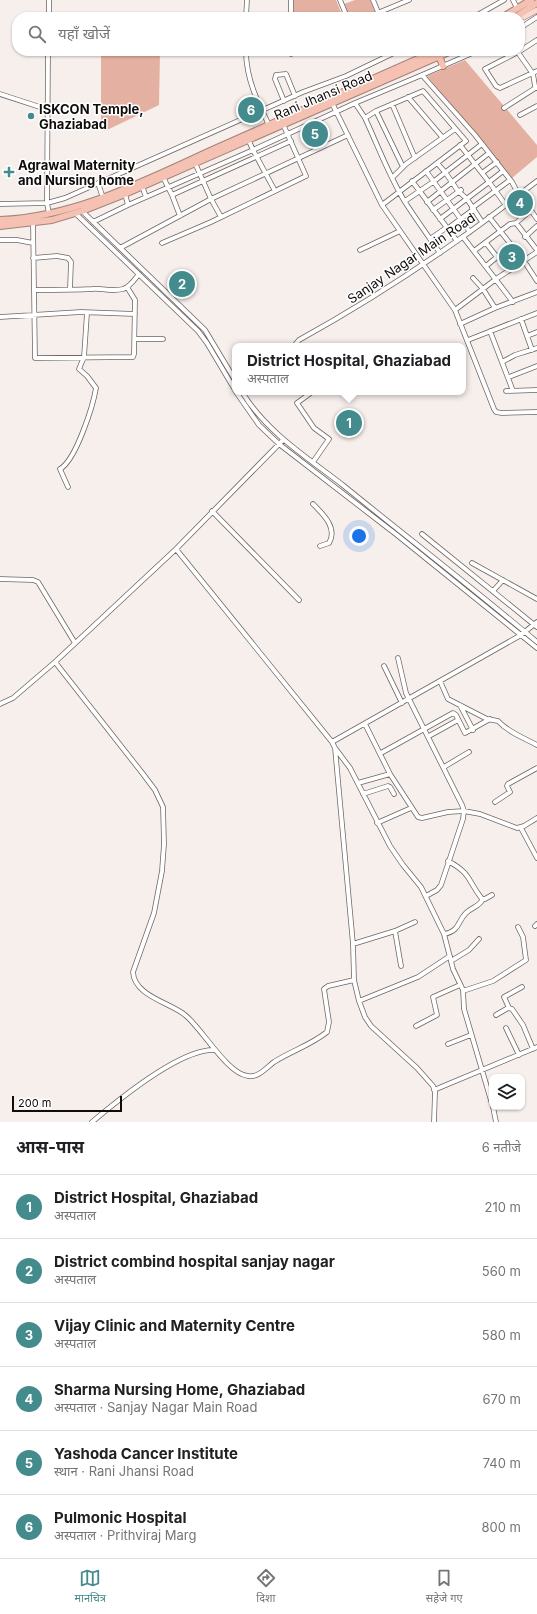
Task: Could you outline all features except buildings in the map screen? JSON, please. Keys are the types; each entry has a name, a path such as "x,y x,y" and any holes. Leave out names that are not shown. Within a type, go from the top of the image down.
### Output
{"highway":[{"path":"518,12 535,5"},
{"name":"Rani Jhansi Road","path":"0,226 52,220 79,212 432,56"},
{"path":"438,56 442,66"},
{"name":"Rani Jhansi Road","path":"0,220 49,214 142,186 248,139 270,127 283,124 332,102 401,69"}],"main road":[{"path":"518,12 522,0"},
{"path":"525,16 535,5"}],"street":[{"path":"49,0 49,12"},
{"path":"246,0 246,12"},
{"path":"291,0 291,12"},
{"path":"340,0 345,12"},
{"path":"373,0 378,12"},
{"path":"385,12 409,0"},
{"path":"483,12 504,0"},
{"path":"513,0 518,12"},
{"path":"525,25 537,17"},
{"path":"525,47 537,40"},
{"path":"48,56 49,110 47,203 49,214"},
{"path":"247,56 249,76 270,127"},
{"path":"0,204 47,203 65,198 295,96 346,76 388,56"},
{"path":"93,222 355,103 465,56"},
{"path":"508,56 487,66 484,70 496,86 500,88 537,71"},
{"path":"504,108 537,88 535,86 533,74 522,56"},
{"path":"284,101 275,79 276,75 286,74 295,96"},
{"path":"422,75 497,162 510,180 518,195 537,218"},
{"path":"365,118 376,111 423,91 466,141 382,205"},
{"path":"0,94 49,110"},
{"path":"408,97 443,138"},
{"path":"332,102 382,205 455,310 496,412 537,412"},
{"path":"355,103 365,118 399,191 440,253"},
{"path":"392,104 414,158"},
{"path":"520,115 537,106"},
{"path":"376,111 403,167"},
{"path":"162,243 221,217 306,176 283,124"},
{"path":"393,177 414,158 455,129"},
{"path":"120,248 211,199 298,157 348,135"},
{"path":"248,139 274,191"},
{"path":"172,194 291,141"},
{"path":"405,201 420,192 482,144"},
{"path":"460,145 505,204"},
{"path":"427,202 489,153"},
{"path":"195,162 211,199 221,217"},
{"path":"482,173 497,162"},
{"path":"437,163 467,199 482,222"},
{"path":"426,171 470,232"},
{"path":"440,219 454,210 503,171"},
{"path":"163,177 172,194 180,216"},
{"path":"430,239 496,192 510,180"},
{"path":"412,181 457,241"},
{"name":"Sanjay Nagar Main Road","path":"296,343 299,340 346,313 424,264 470,232 537,181"},
{"path":"98,183 103,198"},
{"path":"142,186 146,197"},
{"path":"433,210 460,191"},
{"path":"124,192 128,205"},
{"path":"474,251 510,224 516,223 530,210"},
{"path":"79,212 93,222 205,330 232,375"},
{"path":"79,212 139,274 198,331 232,384"},
{"path":"489,217 512,248 524,261 537,281"},
{"path":"33,222 35,358 133,357 135,339 135,300 127,287"},
{"path":"455,310 496,279 537,251 516,223"},
{"path":"525,237 537,226"},
{"path":"360,250 400,231"},
{"path":"463,237 513,302"},
{"path":"0,240 17,240 33,243"},
{"path":"486,242 497,257"},
{"path":"486,266 512,248"},
{"path":"33,258 57,256 68,258 71,262 70,288"},
{"path":"34,290 70,288 81,290 122,290 127,287 139,274"},
{"path":"473,278 483,289 495,308"},
{"path":"460,324 495,308 537,292"},
{"path":"0,317 87,313 134,314"},
{"path":"68,487 60,469 72,455 82,434 93,406 96,388 87,376 79,369 84,358 87,313"},
{"path":"468,340 537,313"},
{"path":"502,362 535,349 527,336 522,319"},
{"path":"490,331 514,391"},
{"path":"527,336 537,332"},
{"path":"135,339 163,340"},
{"path":"509,377 537,366"},
{"path":"506,391 537,390"},
{"path":"242,395 239,397 259,425 279,444 523,634 537,642"},
{"path":"246,395 260,418 283,440 452,572 537,648"},
{"path":"308,395 297,403 314,428 329,439 313,462"},
{"path":"0,704 13,698 55,662 176,548 283,440"},
{"path":"314,504 330,524 332,533 329,543 320,546"},
{"path":"212,511 299,600"},
{"path":"332,742 523,634 536,625 422,534"},
{"path":"176,548 347,762 397,857 417,880 444,934 451,961 463,991 464,1009 489,1096"},
{"path":"472,563 537,599"},
{"path":"0,579 33,580 38,582 75,643"},
{"path":"493,591 503,580"},
{"path":"398,658 405,690 429,736 464,811 462,824 448,861 440,888 426,896"},
{"path":"55,662 144,774 161,802 164,835 162,871 154,913 148,934 134,966 133,976 138,984 152,997 185,1014 215,1050 237,1072 243,1075 254,1076 327,1032 329,1022 324,989 328,986 354,980"},
{"path":"384,666 402,703"},
{"path":"440,681 448,699 490,719 498,721 502,726 514,734 537,745"},
{"path":"460,705 473,730"},
{"path":"381,753 452,714 455,714 465,733 473,730 490,719"},
{"path":"429,736 458,720"},
{"path":"365,724 381,753 390,774 419,818 448,812 464,811 480,814 514,827 521,828 537,818"},
{"path":"335,748 353,944 354,980 359,1001 365,1017 371,1026 428,1079 434,1090 434,1122"},
{"path":"444,767 468,752"},
{"path":"495,802 510,792 507,786 508,784 537,768"},
{"path":"358,783 390,774"},
{"path":"363,794 388,786 394,794"},
{"path":"378,823 411,808"},
{"path":"521,828 537,858"},
{"path":"448,861 461,868 467,874 483,899"},
{"path":"444,934 454,931 467,913 480,905 483,899 492,895"},
{"path":"353,944 395,931 415,922"},
{"path":"463,991 493,981 526,959 523,937 518,927"},
{"path":"395,931 401,966"},
{"path":"451,961 469,950 479,939"},
{"path":"359,1001 418,977 450,956"},
{"path":"416,1026 437,1015 433,997 460,985"},
{"path":"434,1090 535,1048 521,1021 512,1009 509,1008 504,997 522,987"},
{"path":"496,1015 509,1008"},
{"path":"506,1028 519,1055"},
{"path":"448,1044 471,1036"},
{"path":"207,1050 208,1042"},
{"path":"92,1122 146,1080 196,1052 215,1050"},
{"path":"493,1110 496,1122"}],"shaded area":[{"path":"294,0 336,0 341,12 294,12"},
{"path":"355,0 370,0 375,12 347,12 344,4"},
{"path":"101,56 160,56 159,105 105,131 101,129"},
{"path":"465,60 537,145 537,157 512,178 427,76"}],"place":[{"name":"Pulmonic Hospital","path":"251,110"},
{"name":"ISKCON Temple, Ghaziabad","path":"31,116"},
{"name":"Yashoda Cancer Institute","path":"315,134"},
{"name":"Agrawal Maternity and Nursing home","path":"9,172"},
{"name":"Sharma Nursing Home, Ghaziabad","path":"520,203"},
{"name":"Vijay Clinic and Maternity Centre","path":"512,257"},
{"name":"District combind hospital sanjay nagar","path":"182,284"},
{"name":"District Hospital, Ghaziabad","path":"349,423"}]}
